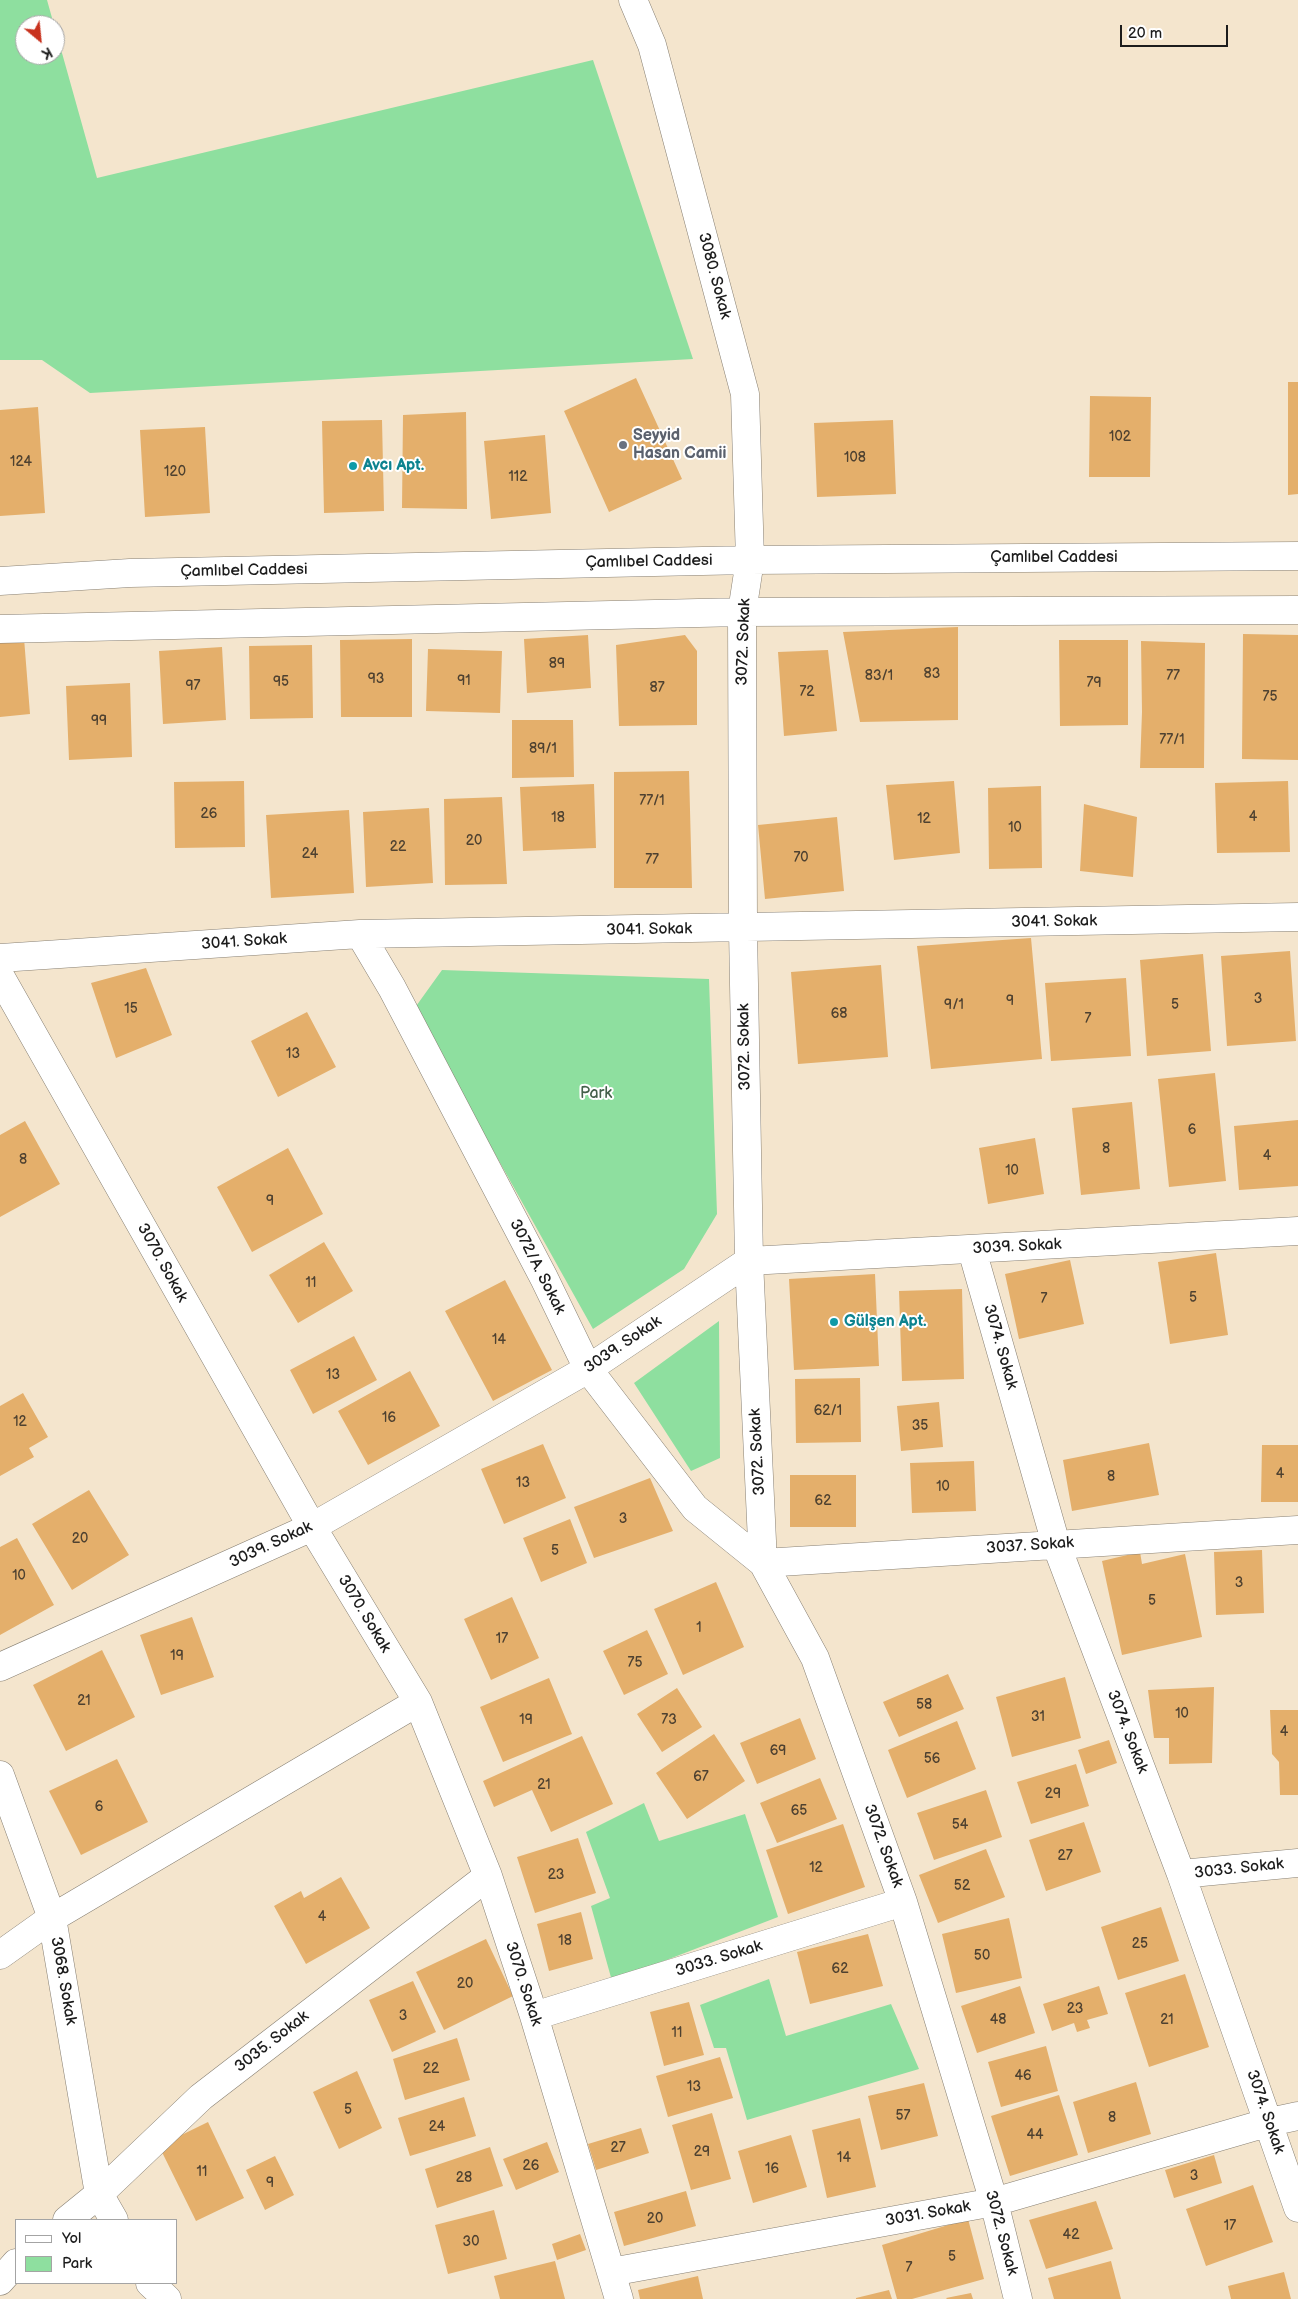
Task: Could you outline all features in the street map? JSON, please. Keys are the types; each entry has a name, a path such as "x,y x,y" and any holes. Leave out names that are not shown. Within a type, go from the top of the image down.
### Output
{"street":[{"name":"3080. Sokak","path":"633,0 652,45 745,394 750,560"},
{"name":"Çamlıbel Caddesi","path":"0,581 130,573 750,560 1298,556"},
{"name":"3072. Sokak","path":"750,560 742,612 743,929 749,1261 763,1563 815,1658 903,1902 994,2202 1018,2299"},
{"path":"0,629 742,612 1298,610"},
{"name":"3041. Sokak","path":"0,958 360,934 743,929 1298,917"},
{"name":"3072/A. Sokak","path":"360,934 392,988 544,1278 588,1369 695,1508 763,1563"},
{"name":"3070. Sokak","path":"0,976 312,1527 418,1702 488,1876 534,2016 619,2299"},
{"name":"3039. Sokak","path":"0,1667 312,1527 588,1369 749,1261 1298,1231"},
{"name":"3074. Sokak","path":"972,1250 1056,1544 1181,1874 1270,2122 1298,2208"},
{"name":"3037. Sokak","path":"763,1563 1298,1530"},
{"path":"0,1955 52,1918 418,1702"},
{"name":"3068. Sokak","path":"0,1775 52,1918 99,2194"},
{"name":"3033. Sokak","path":"1181,1874 1298,1863"},
{"name":"3035. Sokak","path":"68,2219 99,2194 201,2096 488,1876"},
{"name":"3033. Sokak","path":"534,2016 903,1902"},
{"name":"3031. Sokak","path":"611,2272 994,2202 1270,2122 1298,2116"},
{"path":"99,2194 113,2219"},
{"path":"0,2248 15,2258"},
{"path":"0,2281 15,2265"},
{"path":"151,2284 167,2299"}],"green space":[{"path":"0,0 47,0 51,15 15,15 15,65 65,64 97,178 593,60 693,359 90,393 42,360 0,360"},
{"name":"Park","path":"442,970 709,979 717,1214 684,1269 593,1329 414,1009"},
{"path":"719,1321 720,1458 691,1471 634,1383"},
{"path":"644,1803 659,1841 745,1814 778,1917 612,1981 591,1906 610,1898 586,1832"},
{"path":"769,1979 786,2036 891,2004 919,2069 747,2120 726,2048 714,2048 700,2005"}],"building":[{"name":"Seyyid Hasan Camii","path":"636,378 682,479 609,512 564,411"},
{"path":"1288,382 1298,382 1298,494 1288,495"},
{"path":"1090,396 1151,397 1150,477 1089,477"},
{"path":"38,407 45,513 0,516 0,410"},
{"path":"466,412 467,509 402,508 403,415"},
{"name":"Avcı Apt.","path":"382,420 384,511 324,513 322,421"},
{"path":"893,420 896,494 817,497 814,423"},
{"path":"205,427 210,513 145,517 140,430"},
{"path":"545,435 551,513 491,519 484,441"},
{"path":"958,627 958,720 860,722 843,632"},
{"path":"1243,634 1298,635 1298,760 1242,759"},
{"path":"588,635 591,688 527,693 524,639"},
{"path":"685,635 697,651 697,725 619,726 616,645"},
{"path":"24,638 30,714 0,717 0,639"},
{"path":"412,639 412,717 341,717 340,640"},
{"path":"1059,640 1128,640 1128,725 1060,726"},
{"path":"1141,641 1205,643 1204,768 1140,768 1142,712"},
{"path":"312,645 313,718 250,719 249,646"},
{"path":"222,647 226,720 163,724 159,651"},
{"path":"428,649 502,651 500,713 426,711"},
{"path":"828,650 837,731 784,736 778,652"},
{"path":"130,683 132,757 69,760 66,686"},
{"path":"512,720 573,720 574,777 512,778"},
{"path":"689,771 692,888 614,888 614,772"},
{"path":"244,781 245,847 175,848 174,782"},
{"path":"954,781 960,853 894,860 886,785"},
{"path":"1288,781 1290,852 1217,853 1215,783"},
{"path":"594,784 596,848 523,851 520,787"},
{"path":"1041,786 1042,868 989,869 988,788"},
{"path":"502,797 507,884 445,885 444,799"},
{"path":"1084,804 1137,817 1133,877 1080,871"},
{"path":"429,808 433,883 366,887 363,812"},
{"path":"349,810 354,893 271,898 266,815"},
{"path":"837,817 844,891 765,899 758,825"},
{"path":"1031,938 1042,1059 931,1069 917,946"},
{"path":"1290,951 1296,1041 1227,1046 1221,956"},
{"path":"1203,954 1211,1051 1147,1056 1140,960"},
{"path":"881,965 888,1057 798,1064 791,972"},
{"path":"146,968 172,1035 116,1058 91,983"},
{"path":"1126,978 1131,1056 1051,1061 1045,983"},
{"path":"307,1012 336,1067 278,1097 251,1041"},
{"path":"1215,1073 1226,1181 1169,1187 1158,1079"},
{"path":"1132,1102 1140,1189 1081,1195 1072,1108"},
{"path":"1298,1120 1298,1186 1239,1190 1234,1126"},
{"path":"25,1121 60,1184 0,1217 0,1135"},
{"path":"1035,1138 1044,1194 988,1204 979,1148"},
{"path":"288,1148 323,1214 252,1252 217,1187"},
{"path":"324,1242 353,1291 298,1323 269,1275"},
{"path":"1216,1253 1228,1335 1170,1344 1158,1262"},
{"path":"1070,1260 1084,1324 1019,1339 1005,1274"},
{"name":"Gülşen Apt.","path":"875,1274 879,1366 794,1370 789,1279"},
{"path":"505,1280 552,1370 493,1401 445,1311"},
{"path":"962,1289 964,1379 902,1381 899,1291"},
{"path":"354,1336 377,1380 313,1414 290,1370"},
{"path":"410,1371 440,1426 368,1465 338,1411"},
{"path":"860,1378 861,1442 796,1443 795,1379"},
{"path":"23,1393 48,1437 29,1448 34,1457 0,1476 0,1406"},
{"path":"939,1402 943,1447 901,1451 897,1406"},
{"path":"1149,1443 1159,1495 1072,1511 1063,1460"},
{"path":"543,1444 566,1498 504,1524 481,1469"},
{"path":"1262,1445 1298,1445 1298,1502 1261,1502"},
{"path":"974,1461 976,1511 912,1513 910,1463"},
{"path":"790,1475 856,1475 856,1527 790,1527"},
{"path":"650,1478 673,1531 594,1558 574,1507"},
{"path":"89,1490 129,1555 72,1590 32,1524"},
{"path":"570,1519 587,1563 541,1582 523,1538"},
{"path":"17,1538 54,1605 0,1635 0,1547"},
{"path":"1262,1550 1264,1613 1216,1615 1214,1552"},
{"path":"1140,1552 1142,1564 1185,1554 1202,1637 1122,1655 1102,1561"},
{"path":"716,1582 744,1647 683,1675 654,1609"},
{"path":"512,1597 539,1658 491,1680 464,1619"},
{"path":"192,1617 214,1677 161,1695 140,1635"},
{"path":"647,1630 668,1674 624,1695 603,1651"},
{"path":"102,1650 135,1717 66,1751 33,1685"},
{"path":"948,1674 964,1709 899,1737 883,1702"},
{"path":"1065,1677 1081,1738 1012,1757 996,1697"},
{"path":"549,1678 572,1734 503,1762 480,1707"},
{"path":"1214,1687 1212,1763 1169,1764 1169,1738 1154,1738 1148,1690"},
{"path":"677,1688 702,1727 662,1752 637,1714"},
{"path":"1270,1710 1298,1710 1298,1795 1280,1795 1279,1762 1272,1754"},
{"path":"800,1718 816,1759 757,1784 740,1743"},
{"path":"957,1721 976,1769 907,1798 888,1750"},
{"path":"714,1734 745,1781 687,1819 656,1773"},
{"path":"582,1736 613,1804 551,1832 532,1790 494,1807 483,1781"},
{"path":"1109,1740 1117,1763 1086,1774 1078,1750"},
{"path":"117,1759 148,1822 81,1855 49,1791"},
{"path":"1076,1764 1089,1806 1031,1824 1017,1782"},
{"path":"820,1778 837,1819 777,1843 760,1803"},
{"path":"986,1790 1002,1837 934,1860 917,1813"},
{"path":"1084,1822 1101,1872 1046,1891 1029,1840"},
{"path":"843,1824 865,1887 788,1914 766,1850"},
{"path":"578,1838 596,1893 535,1913 517,1857"},
{"path":"986,1849 1005,1897 938,1923 919,1875"},
{"path":"341,1877 370,1928 306,1964 274,1906 301,1891 304,1898"},
{"path":"1161,1907 1179,1961 1118,1980 1101,1927"},
{"path":"581,1912 593,1959 549,1971 537,1924"},
{"path":"1009,1918 1022,1978 956,1993 942,1934"},
{"path":"868,1934 883,1986 810,2004 797,1952"},
{"path":"486,1939 513,1996 444,2030 416,1972"},
{"path":"1185,1974 1209,2047 1149,2067 1125,1993"},
{"path":"413,1981 436,2032 392,2052 369,2000"},
{"path":"1020,1986 1035,2033 977,2053 961,2006"},
{"path":"1099,1986 1108,2014 1087,2020 1090,2028 1077,2032 1074,2023 1052,2031 1043,2004"},
{"path":"689,2002 704,2055 664,2066 650,2012"},
{"path":"457,2038 470,2080 405,2100 393,2059"},
{"path":"1046,2046 1058,2091 1001,2107 988,2062"},
{"path":"720,2057 733,2098 668,2117 656,2076"},
{"path":"357,2071 382,2128 339,2149 313,2092"},
{"path":"1136,2082 1151,2134 1088,2153 1073,2102"},
{"path":"924,2083 938,2136 881,2150 868,2096"},
{"path":"1059,2095 1078,2155 1010,2176 991,2116"},
{"path":"464,2097 476,2136 410,2156 398,2118"},
{"path":"712,2113 731,2179 691,2190 672,2125"},
{"path":"860,2118 876,2187 827,2198 812,2130"},
{"path":"208,2122 244,2198 196,2221 159,2146"},
{"path":"641,2128 649,2153 596,2170 588,2144"},
{"path":"791,2135 807,2187 753,2203 738,2151"},
{"path":"547,2142 559,2172 516,2190 503,2159"},
{"path":"490,2147 503,2186 437,2208 425,2169"},
{"path":"1214,2155 1222,2183 1174,2198 1165,2170"},
{"path":"275,2156 294,2195 265,2210 246,2170"},
{"path":"1253,2185 1273,2242 1206,2266 1186,2209"},
{"path":"686,2191 696,2226 624,2246 614,2212"},
{"path":"1096,2201 1113,2249 1046,2269 1029,2220"},
{"path":"494,2210 507,2259 448,2274 435,2225"},
{"path":"968,2219 984,2279 912,2299 897,2299 882,2245"},
{"path":"580,2234 586,2250 557,2260 552,2244"},
{"path":"555,2261 565,2299 500,2299 494,2276"},
{"path":"1111,2261 1121,2299 1054,2299 1048,2278"},
{"path":"1284,2272 1291,2299 1231,2299 1228,2286"},
{"path":"698,2276 703,2299 640,2299 638,2290"},
{"path":"889,2290 892,2299 856,2299 856,2298"},
{"path":"971,2293 973,2299 946,2298"}],"place":[{"name":"Seyyid Hasan Camii","path":"623,445"},
{"name":"Avcı Apt.","path":"353,466"},
{"name":"Gülşen Apt.","path":"834,1322"}]}
